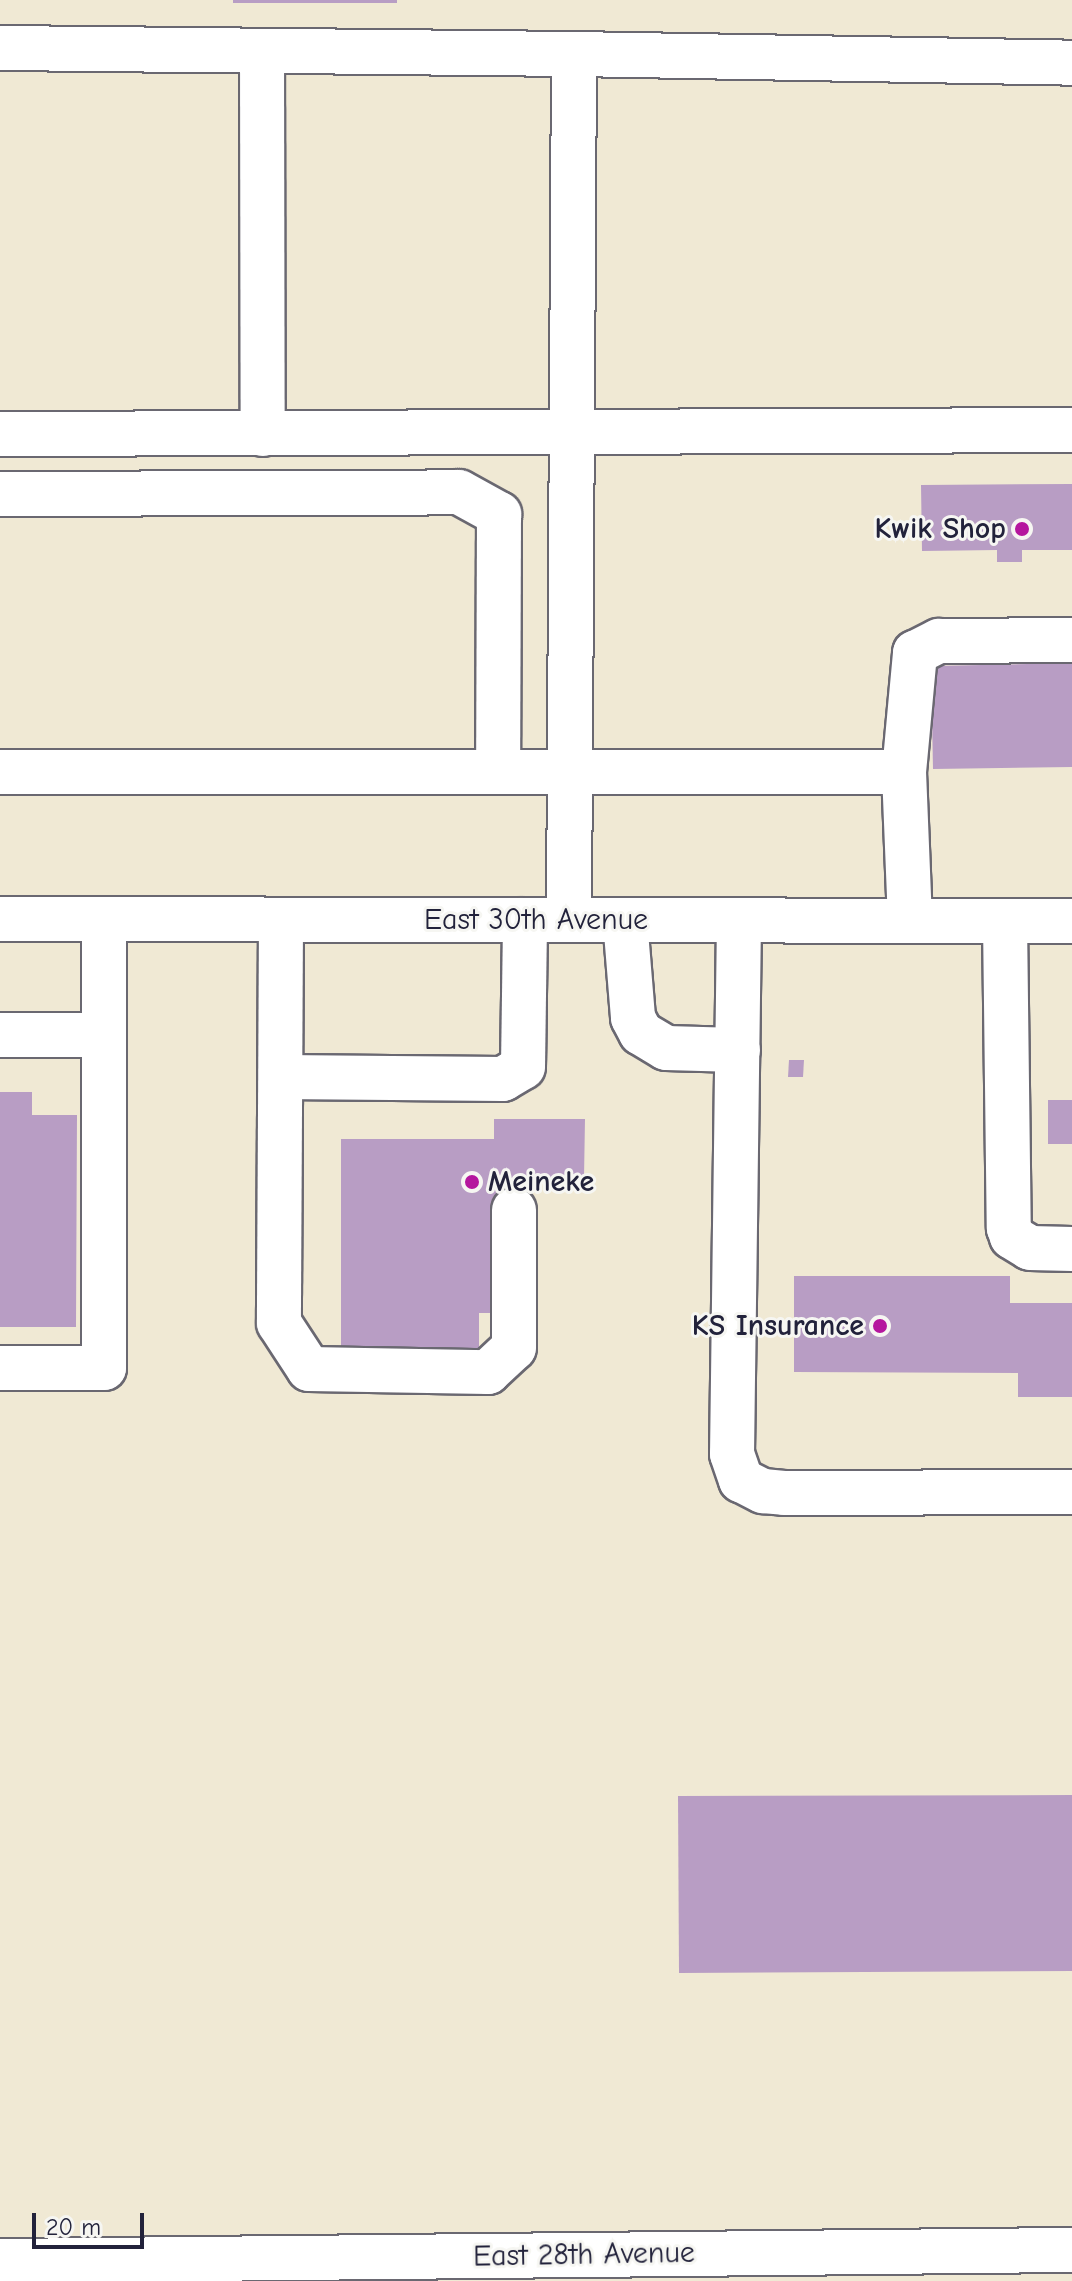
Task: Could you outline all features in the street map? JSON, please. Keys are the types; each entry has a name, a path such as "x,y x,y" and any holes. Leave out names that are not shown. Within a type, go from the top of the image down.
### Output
{"main road":[{"path":"0,48 1072,63"},
{"path":"262,51 263,434"},
{"path":"569,920 574,54"},
{"path":"0,434 1072,430"},
{"path":"0,494 459,492 499,514 498,770"},
{"path":"910,920 904,772 909,674 915,653 939,641 1072,640"},
{"path":"0,772 904,772"},
{"name":"East 30th Avenue","path":"0,919 1072,921"},
{"path":"0,1368 104,1368 104,919"},
{"path":"281,920 279,1323 309,1369 488,1372 514,1348 514,1210"},
{"path":"281,1077 503,1079 523,1067 525,920"},
{"path":"625,920 633,1018 641,1033 666,1048 738,1050"},
{"path":"739,920 732,1454 741,1480 763,1491 784,1493 1072,1492"},
{"path":"1005,921 1009,1228 1012,1237 1030,1248 1072,1249"},
{"path":"0,1035 104,1035"},
{"name":"East 28th Avenue","path":"0,2261 1072,2250"}],"building":[{"path":"233,0 397,0 397,3 233,3"},
{"path":"1072,484 1072,550 1022,550 1022,562 997,562 997,550 922,551 921,485"},
{"path":"1072,663 1072,767 933,769 931,666"},
{"path":"789,1060 804,1060 803,1077 788,1077"},
{"path":"0,1092 32,1092 32,1115 77,1115 76,1327 0,1327"},
{"path":"1048,1100 1072,1100 1072,1144 1048,1144"},
{"path":"494,1119 585,1119 584,1178 496,1178 496,1313 479,1313 479,1354 341,1353 341,1139 494,1139"},
{"path":"794,1276 1010,1276 1010,1303 1072,1303 1072,1397 1018,1397 1018,1373 794,1372"},
{"path":"1072,1795 1072,1971 679,1973 678,1796"}],"place":[{"name":"Kwik Shop","path":"1022,529"},
{"name":"Meineke","path":"472,1182"},
{"name":"KS Insurance","path":"880,1326"}]}
